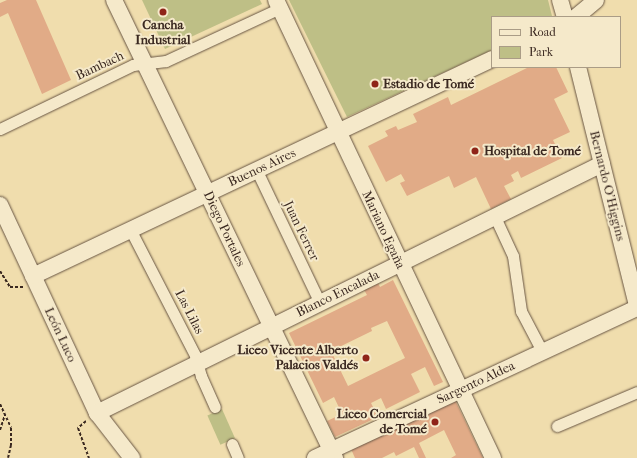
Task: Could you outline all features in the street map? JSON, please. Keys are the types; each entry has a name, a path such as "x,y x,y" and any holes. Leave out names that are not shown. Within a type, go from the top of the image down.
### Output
{"street":[{"name":"Diego Portales","path":"114,0 333,454"},
{"path":"560,0 565,16"},
{"path":"577,16 596,0"},
{"name":"Bambach","path":"0,129 133,65 166,61 278,4"},
{"name":"Mariano Egaña","path":"278,4 399,264 493,458"},
{"name":"Buenos Aires","path":"36,282 131,231 491,59"},
{"name":"Bernardo O'Higgins","path":"578,68 637,307"},
{"name":"Blanco Encalada","path":"97,413 602,164"},
{"name":"Juan Ferrer","path":"257,171 320,303"},
{"name":"León Luco","path":"0,205 97,413 132,458"},
{"path":"494,217 513,256 521,311 542,352"},
{"name":"Las Lilas","path":"131,231 198,363 201,376 215,407"},
{"name":"Sargento Aldea","path":"315,458 333,454 461,390 637,307"},
{"path":"557,426 637,392"},
{"path":"232,444 238,458"}],"path":[{"path":"0,271 10,287 20,288 28,285 32,292 36,282"},
{"path":"0,404 5,414 12,437 8,458"},
{"path":"88,458 78,428 97,413"},
{"path":"0,430 5,414"}],"green space":[{"path":"142,0 260,0 262,4 165,49"},
{"name":"Estadio de Tomé","path":"289,0 548,0 552,16 491,16 491,50 347,117"},
{"path":"222,409 235,438 220,445 207,416"}],"building":[{"path":"7,0 36,0 71,80 42,94 8,13 0,17 0,3"},
{"name":"Hospital de Tomé","path":"527,68 556,68 568,92 554,99 570,132 553,140 562,158 521,178 518,171 511,175 514,181 504,186 511,199 491,209 476,177 454,188 449,176 407,196 400,183 405,181 401,174 386,182 368,146 388,136 385,131 396,126 398,130 417,122 413,114 448,97 451,105"},
{"name":"Liceo Vicente Alberto Palacios Valdés","path":"393,280 443,382 434,386 425,367 411,374 420,392 386,409 381,398 371,403 378,417 335,437 327,421 342,414 334,397 323,403 289,333 367,295 363,288 377,281 380,287","holes":["387,321 405,358 348,386 331,351 372,331 371,328"]},
{"name":"Liceo Comercial de Tomé","path":"454,398 483,458 451,458 456,455 444,430 419,443 426,458 419,458 414,447 396,456 394,452 382,458 355,458 351,449"}],"place":[{"name":"Cancha Industrial","path":"163,12"},
{"name":"Estadio de Tomé","path":"375,84"},
{"name":"Hospital de Tomé","path":"475,151"},
{"name":"Liceo Vicente Alberto Palacios Valdés","path":"366,358"},
{"name":"Liceo Comercial de Tomé","path":"435,422"}]}
